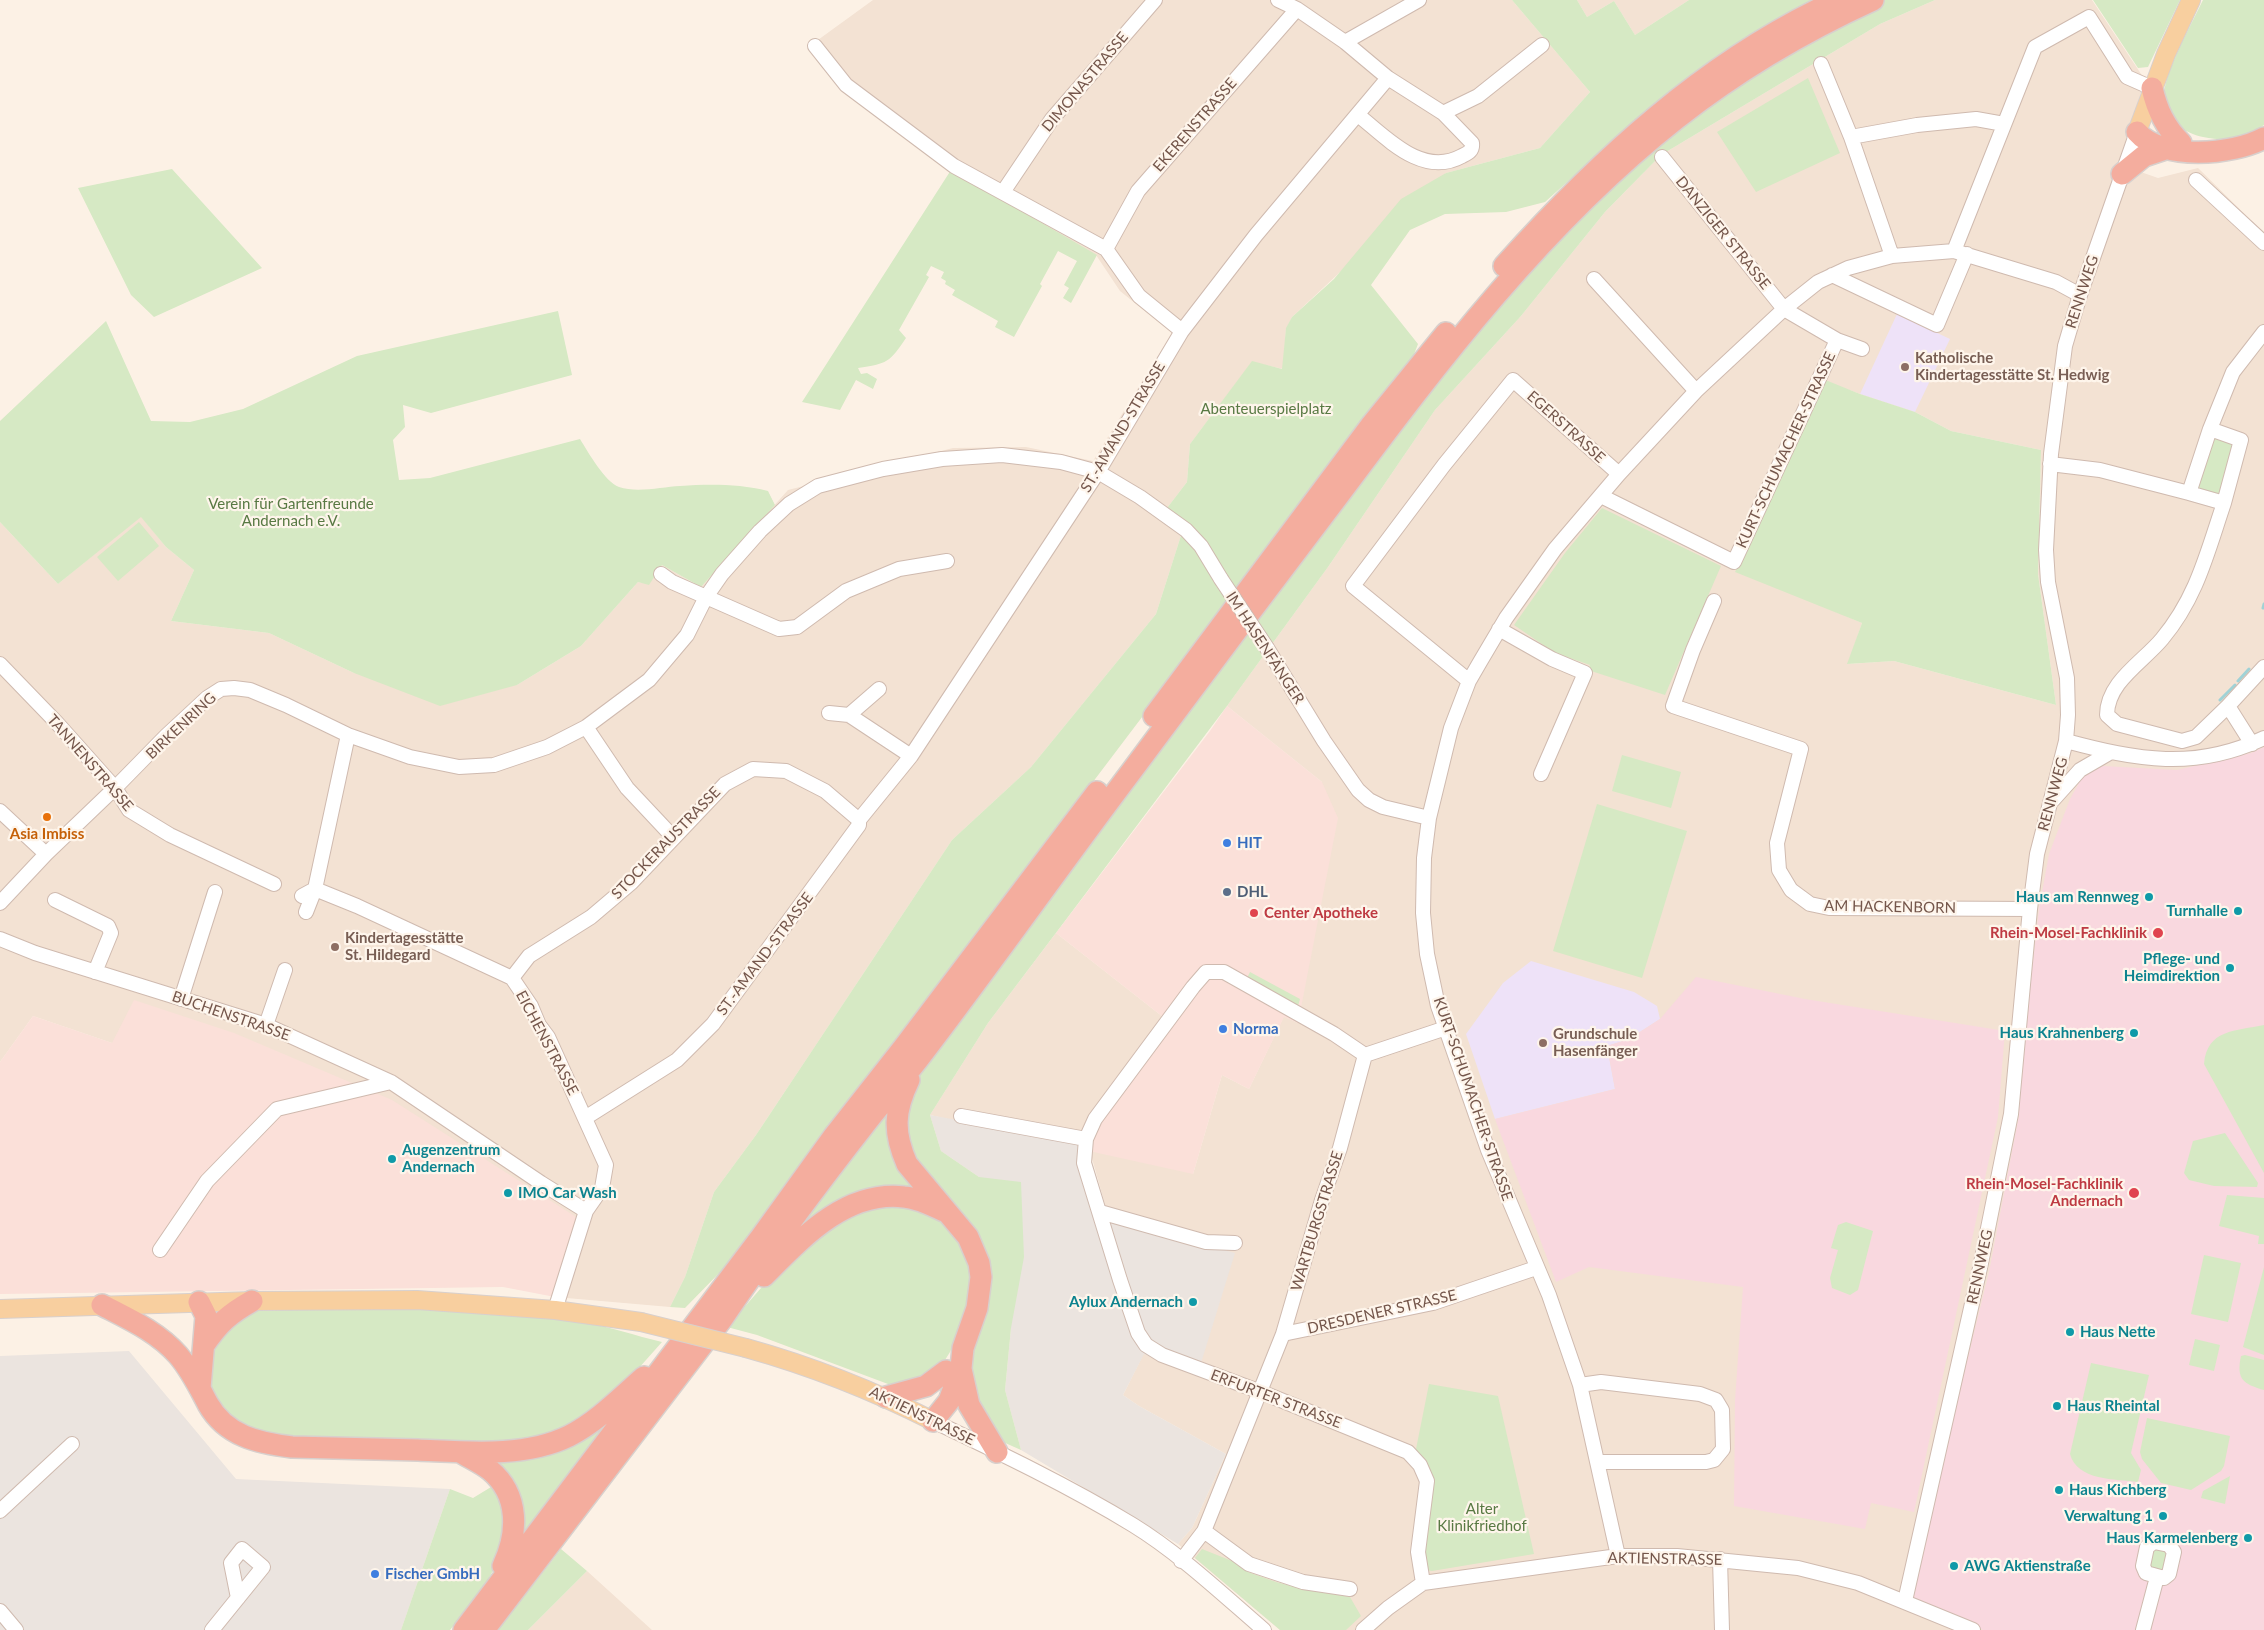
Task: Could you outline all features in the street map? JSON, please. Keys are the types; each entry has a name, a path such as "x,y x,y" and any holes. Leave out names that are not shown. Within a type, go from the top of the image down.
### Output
{"highway":[{"path":"464,1630 681,1343 834,1136 910,1040 1333,475 1378,417 1492,279 1606,159 1661,112 1722,67 1763,40 1838,0"},
{"path":"484,1630 722,1319 793,1220 868,1121 918,1059 1384,435 1506,286 1596,190 1676,119 1728,81 1771,53 1832,19 1873,0"},
{"path":"2152,88 2155,104 2175,145"},
{"path":"2137,132 2150,141 2210,152 2232,151 2264,138"},
{"path":"2122,174 2144,156 2175,145"},
{"path":"918,1059 903,1093 896,1117 897,1134 907,1164 968,1237 979,1263 981,1277 977,1308 957,1362 949,1401 933,1421"},
{"path":"722,1319 790,1250 816,1227 842,1210 863,1200 885,1196 914,1199 947,1212"},
{"path":"204,1345 216,1326 230,1314 252,1301"},
{"path":"199,1302 206,1316 200,1388"},
{"path":"187,1366 192,1321 199,1302"},
{"path":"102,1305 141,1326 177,1354 187,1366 217,1418 231,1430 249,1439 267,1444 292,1447 460,1452 518,1450 550,1444 570,1436 602,1415 681,1343"},
{"path":"886,1397 926,1386 957,1362"},
{"path":"957,1362 969,1405 997,1452"},
{"path":"460,1452 491,1471 505,1488 513,1505 515,1530 509,1553 489,1596"}],"main road":[{"name":"RENNWEG","path":"2137,132 2152,88 2191,0"},
{"name":"AKTIENSTRASSE","path":"0,1309 199,1302 417,1300 555,1310 641,1322 798,1362 886,1397 933,1421"}],"street":[{"name":"DIMONASTRASSE","path":"1003,192 1052,118 1155,0"},
{"path":"1278,0 1297,9 1345,42 1388,78 1443,113 1472,143 1473,147 1470,152 1454,161 1424,161 1406,153 1358,115"},
{"path":"1345,42 1419,0"},
{"name":"EKERENSTRASSE","path":"1106,249 1138,190 1297,9"},
{"path":"1832,276 1937,325 2004,124 2035,47 2089,17 2127,77 2152,88"},
{"path":"1443,113 1478,96 1542,45"},
{"path":"815,46 846,85 954,166 1106,249 1139,296 1182,330"},
{"path":"1821,64 1851,137 1892,256"},
{"name":"ST.-AMAND-STRASSE","path":"585,1118 677,1060 712,1024 859,825 859,820 910,756 1098,472 1182,330 1256,235 1388,78"},
{"path":"1851,137 1917,125 1976,119 2004,124"},
{"name":"RENNWEG","path":"1904,1601 1980,1268 2011,1114 2037,854 2066,741 2068,715 2067,678 2047,574 2046,550 2055,408 2065,346 2080,294 2137,132"},
{"name":"DANZIGER STRASSE","path":"1662,156 1784,309"},
{"path":"2196,180 2264,243"},
{"name":"KURT-SCHUMACHER-STRASSE","path":"1618,1556 1599,1462 1580,1385 1549,1295 1536,1268 1488,1150 1438,1006 1427,954 1423,913 1424,858 1429,818 1451,728 1470,681 1499,629 1555,550 1619,474 1696,391 1784,309 1818,282 1848,268 1892,256 1960,252 2056,282 2080,294"},
{"path":"1594,278 1696,391"},
{"name":"KURT-SCHUMACHER-STRASSE","path":"1784,309 1837,340 1862,349"},
{"path":"2189,493 2210,428 2233,372 2264,332"},
{"name":"KURT-SCHUMACHER-STRASSE","path":"1602,496 1734,562 1837,340"},
{"name":"EGERSTRASSE","path":"1470,681 1353,586 1444,465 1513,380 1619,474"},
{"path":"2210,428 2241,440 2224,503 2199,580 2183,610 2162,640 2113,691 2108,702 2108,715 2116,724 2182,741 2196,737 2264,667"},
{"name":"IM HASENFÄNGER","path":"706,597 722,574 760,531 789,504 818,486 924,462 1002,455 1061,462 1098,472 1140,497 1186,530 1201,546 1324,741 1358,790 1369,800 1398,812 1429,818"},
{"path":"2050,464 2100,470 2224,503"},
{"path":"661,574 672,582 779,629 797,627 846,591 899,569 946,561"},
{"name":"BIRKENRING","path":"0,903 46,854 207,698 221,689 250,690 348,735 410,757 459,767 494,765 547,747 586,728 649,680 687,635 706,597"},
{"name":"AM HACKENBORN","path":"1714,601 1693,650 1673,706 1801,749 1777,844 1779,870 1791,890 1810,904 1829,908 2030,909"},
{"path":"1499,629 1552,659 1585,673 1541,774"},
{"name":"TANNENSTRASSE","path":"0,664 57,723 115,788 129,810 170,835 274,884"},
{"path":"849,715 879,689"},
{"path":"2066,741 2111,752 2177,760 2208,758 2258,741 2228,706"},
{"path":"829,713 849,715 910,756"},
{"path":"586,728 627,788 672,837"},
{"path":"306,912 315,889 348,735"},
{"path":"2051,802 2080,770 2111,752"},
{"name":"STOCKERAUSTRASSE","path":"512,978 529,956 591,917 631,883 672,837 725,784 753,769 786,771 825,791 859,820"},
{"path":"0,811 46,854"},
{"path":"302,896 315,889"},
{"name":"EICHENSTRASSE","path":"315,889 357,906 512,978 531,1006 606,1165 602,1188 586,1211 555,1310"},
{"path":"181,999 215,892"},
{"path":"55,900 108,926 111,933 95,972"},
{"name":"BUCHENSTRASSE","path":"0,939 35,953 266,1025 391,1082 586,1211"},
{"path":"266,1025 286,970"},
{"name":"ERFURTER STRASSE","path":"1365,1055 1334,1034 1224,972 1206,972 1103,1108 1086,1139 1084,1163 1138,1333 1146,1345 1162,1355 1262,1392 1408,1452 1420,1465 1427,1481 1418,1552 1423,1583"},
{"path":"1365,1055 1446,1028"},
{"name":"WARTBURGSTRASSE","path":"1204,1531 1230,1463 1262,1392 1283,1334 1340,1148 1365,1055"},
{"path":"160,1250 207,1181 277,1109 391,1082"},
{"path":"961,1116 1086,1139"},
{"path":"1100,1212 1206,1242 1236,1243"},
{"name":"DRESDENER STRASSE","path":"1283,1334 1433,1303 1536,1268"},
{"path":"1580,1385 1601,1382 1700,1394 1716,1400 1722,1410 1723,1449 1714,1460 1706,1462 1599,1462"},
{"name":"AKTIENSTRASSE","path":"933,1421 997,1452 1133,1526 1182,1561 1264,1630"},
{"path":"0,1511 72,1444"},
{"path":"1182,1561 1204,1531 1249,1564 1303,1582 1350,1589"},
{"name":"AKTIENSTRASSE","path":"1364,1630 1388,1608 1423,1583 1618,1556 1677,1556 1798,1568 1858,1583 1973,1630"},
{"path":"1720,1559 1722,1630"},
{"path":"2142,1630 2157,1577"},
{"path":"212,1630 238,1598"},
{"path":"0,1610 16,1630"}],"shaded area":[{"path":"873,0 1512,0 1590,92 1540,148 1446,173 1292,317 1286,329 1283,369 1252,362 1190,444 1187,482 1167,508 1185,523 1156,614 1031,767 952,840 756,1135 714,1192 685,1277 670,1307 555,1297 112,1043 33,1016 0,1062 0,522 58,584 141,516 166,547 194,570 171,621 269,633 354,673 517,685 581,646 638,582 649,584 662,565 701,587 788,490 953,448 1026,447 1093,461 1172,333 1120,291 1096,255 951,170 811,45"},
{"path":"1577,0 1689,0 1635,35 1614,1 1587,17"},
{"path":"1935,0 2092,0 2145,80 2118,164 2158,178 2198,168 2264,233 2264,1630 1280,1630 1178,1544 1192,1528 1226,1454 1139,1406 1123,1395 1144,1353 1197,1376 1109,1219 1090,1151 930,1115 988,1023 1056,933 1172,1024 1193,1174 1222,1075 1249,1089 1284,1016 1298,1023 1322,782 1227,706 1328,567 1435,410 1521,316 1605,212 1661,155 1880,24","holes":["1823,380 1915,412 1951,431 2041,450 2038,574 2056,705 1894,661 1848,664 1862,623 1827,608"]},
{"name":"Katholische Kindertagesstätte St. Hedwig","path":"1897,314 1950,339 1915,412 1860,394"},
{"path":"1227,706 1322,782 1338,818 1298,1023 1284,1017 1249,1089 1222,1075 1193,1174 1089,1151 1097,1126 1172,1024 1056,933"},
{"name":"Rhein-Mosel-Fachklinik Andernach","path":"2264,747 2264,1630 1983,1630 1909,1596 1989,1272 2019,1115 2021,1069 2039,909 2049,854 2070,799 2083,776 2103,766 2177,770 2251,753"},
{"name":"Grundschule Hasenfänger","path":"1531,961 1634,992 1657,1006 1660,1019 1629,1039 1607,1046 1615,1089 1495,1119 1466,1034 1503,983"},
{"name":"Rhein-Mosel-Fachklinik Andernach","path":"1696,977 1805,999 2005,1031 1998,1117 1914,1512 1871,1503 1865,1529 1734,1506 1735,1400 1743,1287 1589,1267 1556,1282 1495,1119 1615,1089 1607,1046 1629,1039 1660,1019"},
{"path":"134,1000 234,1033 392,1100 576,1217 555,1297 503,1287 0,1294 0,1062 33,1016 112,1043"},
{"path":"930,1115 1080,1143 1089,1151 1109,1219 1235,1253 1197,1376 1144,1354 1123,1395 1139,1406 1226,1454 1192,1528 1178,1544 1021,1450 1005,1390 1011,1328 979,1177 941,1151"},
{"path":"129,1351 236,1479 450,1489 401,1630 0,1630 0,1356"},
{"path":"587,1571 652,1630 528,1630"}],"green space":[{"name":"Abenteuerspielplatz","path":"1512,0 1577,0 1587,17 1614,1 1635,35 1689,0 1811,0 1744,38 1636,120 1545,202 1506,212 1445,214 1410,230 1371,285 1418,344 1408,370 1239,589 728,1264 685,1308 670,1307 685,1277 714,1192 756,1135 952,840 1031,767 1156,614 1185,523 1167,508 1187,482 1190,444 1252,361 1282,369 1286,328 1292,317 1334,279 1401,199 1446,173 1540,148 1590,92"},
{"path":"1885,0 1935,0 1880,24 1661,155 1605,212 1521,316 1435,410 1328,567 1227,706 988,1023 930,1115 941,1151 979,1177 1021,1182 1024,1257 1011,1328 1005,1390 1021,1450 1003,1442 981,1416 967,1366 987,1291 912,1161 900,1122 917,1075 1086,841 1488,314 1620,177 1738,82"},
{"path":"2093,0 2180,0 2148,67 2138,68"},
{"path":"2203,0 2264,0 2264,125 2242,137 2212,139 2190,133 2172,119 2164,99 2164,90 2172,64"},
{"path":"1808,78 1840,153 1756,192 1717,132"},
{"path":"172,169 262,268 154,317 131,295 78,188"},
{"path":"951,170 1097,255 1071,303 1063,298 1069,288 1064,285 1077,261 1058,251 1040,284 1042,286 1014,337 995,327 998,321 952,295 955,290 945,284 946,281 941,278 944,272 931,266 926,275 929,277 899,330 906,338 901,346 891,357 882,363 858,368 861,374 867,373 877,379 873,389 856,380 840,410 802,402"},
{"name":"Verein für Gartenfreunde Andernach e.V.","path":"558,311 572,375 431,413 403,405 405,427 393,440 399,480 430,478 580,439 603,473 619,487 641,490 703,485 746,487 768,491 775,505 701,587 662,565 649,585 638,582 581,646 517,685 440,706 354,673 269,633 171,621 194,570 166,547 141,517 58,584 0,522 0,421 106,321 151,421 190,422 243,409 357,356"},
{"path":"1823,379 1860,394 1915,412 1951,431 2041,450 2038,574 2056,705 1894,661 1847,664 1862,623 1735,572"},
{"path":"2213,438 2235,444 2220,496 2198,489"},
{"path":"1602,508 1721,566 1665,695 1588,670 1590,665 1555,653 1514,625 1565,553"},
{"path":"139,522 159,546 118,581 97,557"},
{"path":"1622,755 1681,772 1671,808 1612,791"},
{"path":"1597,804 1687,831 1642,978 1553,951"},
{"path":"1250,972 1300,999 1298,1006 1247,978"},
{"path":"2264,1025 2264,1173 2204,1064 2206,1053 2217,1038 2234,1031"},
{"path":"891,1105 916,1183 912,1194 791,1238"},
{"path":"2225,1133 2258,1183 2257,1187 2214,1186 2189,1180 2184,1173 2193,1141"},
{"path":"2227,1195 2264,1198 2264,1244 2258,1244 2259,1236 2219,1226"},
{"path":"901,1201 952,1226 972,1261 971,1306 950,1352 940,1368 907,1386 888,1384 757,1335 727,1327 789,1256 844,1214"},
{"path":"1846,1222 1873,1231 1858,1290 1850,1295 1832,1288 1830,1278 1838,1250 1831,1248 1838,1225"},
{"path":"2204,1255 2241,1263 2228,1322 2191,1314"},
{"path":"2264,1267 2264,1355 2243,1347"},
{"path":"354,1308 468,1312 553,1318 601,1326 662,1342 622,1387 566,1431 513,1445 263,1436 231,1420 213,1394 208,1380 209,1360 222,1328 254,1311"},
{"path":"2195,1339 2220,1345 2214,1371 2189,1365"},
{"path":"2245,1355 2264,1360 2264,1390 2246,1383 2243,1379 2240,1364 2241,1356"},
{"path":"2091,1363 2149,1375 2131,1453 2141,1470 2138,1482 2109,1479 2089,1474 2074,1463 2070,1454"},
{"name":"Alter Klinikfriedhof","path":"1429,1384 1498,1396 1534,1554 1432,1571 1425,1570 1421,1552 1431,1480 1415,1454"},
{"path":"624,1399 521,1543 481,1454 518,1454"},
{"path":"2147,1418 2230,1436 2224,1466 2221,1471 2191,1490 2161,1483 2142,1459 2140,1452"},
{"path":"2230,1476 2225,1504 2201,1498 2203,1491"},
{"path":"496,1484 508,1506 502,1554 484,1587 450,1630 401,1630 450,1489 473,1498"},
{"path":"2157,1546 2170,1553 2166,1568 2161,1572 2152,1571 2149,1565 2152,1549"},
{"path":"561,1549 587,1571 528,1630 498,1630"},
{"path":"1202,1549 1232,1561 1248,1572 1276,1582 1350,1597 1361,1616 1346,1630 1280,1630 1195,1558"}],"waterway":[{"path":"2263,608 2264,604"},
{"path":"2238,681 2249,669"},
{"path":"2220,700 2235,685"}],"place":[{"name":"Katholische Kindertagesstätte St. Hedwig","path":"1905,367"},
{"name":"Asia Imbiss","path":"47,817"},
{"name":"HIT","path":"1227,843"},
{"name":"DHL","path":"1227,892"},
{"name":"Haus am Rennweg","path":"2149,897"},
{"name":"Turnhalle","path":"2238,911"},
{"name":"Center Apotheke","path":"1254,913"},
{"name":"Rhein-Mosel-Fachklinik","path":"2158,933"},
{"name":"Kindertagesstätte St. Hildegard","path":"335,947"},
{"name":"Pflege- und Heimdirektion","path":"2230,968"},
{"name":"Norma","path":"1223,1029"},
{"name":"Haus Krahnenberg","path":"2134,1033"},
{"name":"Grundschule Hasenfänger","path":"1543,1043"},
{"name":"Augenzentrum Andernach","path":"392,1159"},
{"name":"IMO Car Wash","path":"508,1193"},
{"name":"Rhein-Mosel-Fachklinik Andernach","path":"2134,1193"},
{"name":"Aylux Andernach","path":"1193,1302"},
{"name":"Haus Nette","path":"2070,1332"},
{"name":"Haus Rheintal","path":"2057,1406"},
{"name":"Haus Kichberg","path":"2059,1490"},
{"name":"Verwaltung 1","path":"2163,1516"},
{"name":"Haus Karmelenberg","path":"2248,1538"},
{"name":"AWG Aktienstraße","path":"1954,1566"},
{"name":"Fischer GmbH","path":"375,1574"}]}
